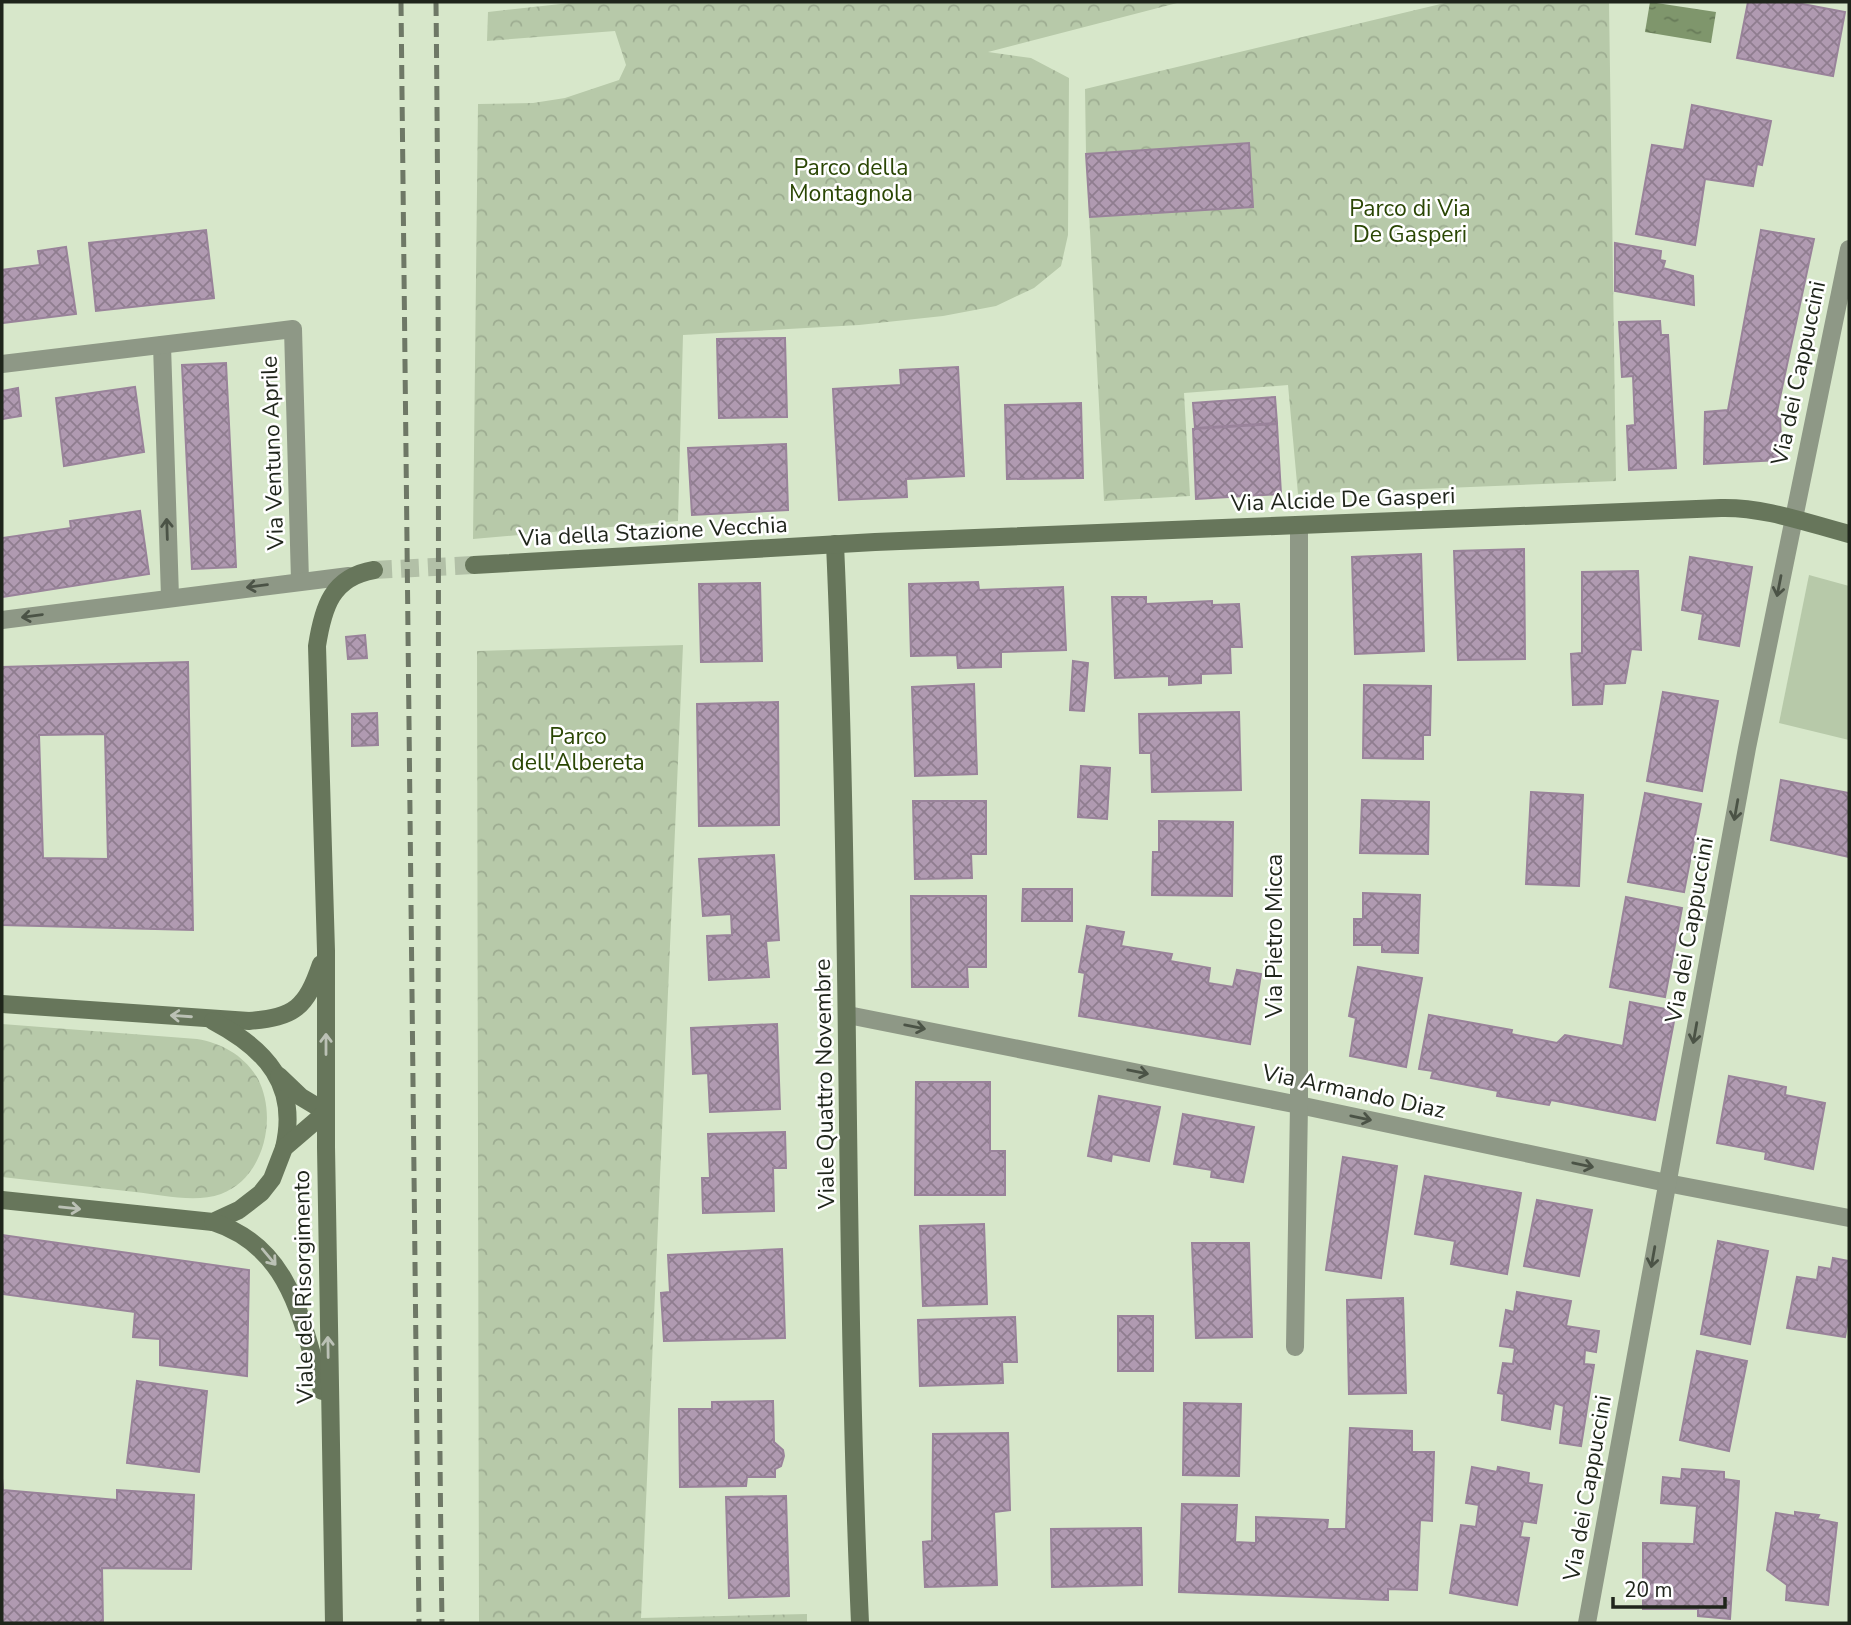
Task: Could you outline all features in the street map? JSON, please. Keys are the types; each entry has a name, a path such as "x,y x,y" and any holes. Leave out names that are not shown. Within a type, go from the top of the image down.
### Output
{"street":[{"name":"Via dei Cappuccini","path":"1587,1623 1747,748 1793,519 1845,294 1849,248"},
{"name":"Via Ventuno Aprile","path":"2,364 293,329 300,581"},
{"path":"162,345 170,597"},
{"name":"Via Alcide De Gasperi","path":"835,544 1735,508 1774,513 1849,534"},
{"name":"Via Pietro Micca","path":"1295,1347 1299,1104 1298,525"},
{"name":"Via della Stazione Vecchia","path":"474,565 835,544"},
{"name":"Viale Quattro Novembre","path":"835,544 848,1015 855,1505 860,1623"},
{"path":"2,620 349,576 374,570"},
{"name":"Viale del Risorgimento","path":"334,1623 329,1416 326,951 317,646 328,603 349,576"},
{"name":"Viale del Risorgimento","path":"2,1004 249,1021 279,1016 299,1006 311,991 326,951"},
{"name":"Via Armando Diaz","path":"848,1015 1299,1104 1667,1183 1849,1218"},
{"path":"209,1018 254,1046 302,1097 326,1112 284,1148"},
{"path":"213,1222 239,1210 261,1193 272,1179 288,1133 288,1110 275,1071"},
{"path":"2,1200 213,1222 242,1234 259,1246 285,1279 307,1337 329,1416"}],"green space":[{"name":"Parco della Montagnola","path":"579,2 1181,2 988,52 1031,58 1069,78 1068,235 1061,266 1034,288 996,306 943,316 859,325 683,335 678,521 473,539 478,104 533,103 565,98 619,80 626,65 615,31 487,41 488,12"},
{"name":"Parco di Via De Gasperi","path":"1449,2 1609,2 1616,481 1298,494 1288,385 1184,393 1190,496 1104,501 1085,89"},
{"path":"1809,575 1849,586 1849,740 1779,723"},
{"name":"Parco dell'Albereta","path":"683,645 641,1618 807,1614 807,1623 479,1623 477,651"},
{"path":"2,1024 197,1039 224,1047 240,1057 253,1071 264,1094 266,1128 257,1161 248,1175 236,1186 221,1194 201,1198 2,1177"}],"water":[{"path":"1650,2 1716,12 1711,43 1645,32"}],"building":[{"path":"1748,2 1792,2 1845,12 1833,76 1737,58"},
{"path":"1692,105 1771,121 1762,165 1757,164 1753,186 1705,179 1695,245 1636,234 1652,145 1684,150"},
{"path":"1249,143 1253,207 1090,217 1086,154"},
{"path":"206,230 214,298 96,311 89,243"},
{"path":"1761,230 1814,239 1776,416 1780,418 1782,460 1704,464 1705,412 1728,410"},
{"path":"1615,243 1661,251 1660,260 1665,261 1663,268 1693,276 1694,305 1615,291"},
{"path":"66,247 76,314 2,323 2,270 40,265 38,251"},
{"path":"1660,321 1661,335 1668,335 1676,468 1629,470 1627,426 1635,425 1633,376 1622,377 1619,322"},
{"path":"785,338 787,417 719,418 717,339"},
{"path":"226,363 236,567 192,569 182,365"},
{"path":"958,367 964,476 906,479 907,497 839,500 833,389 901,385 900,370"},
{"path":"135,387 144,452 64,466 56,398"},
{"path":"18,388 21,416 2,419 2,391"},
{"path":"1275,397 1277,423 1195,428 1193,403"},
{"path":"1081,403 1083,478 1007,479 1005,405"},
{"path":"1277,424 1281,494 1196,499 1193,429"},
{"path":"786,444 788,510 692,515 688,448"},
{"path":"140,511 149,574 2,597 2,538 71,528 70,521"},
{"path":"1524,549 1525,659 1458,660 1454,551"},
{"path":"1421,554 1424,651 1355,654 1352,557"},
{"path":"1690,557 1752,567 1739,646 1699,639 1703,614 1682,610"},
{"path":"1638,571 1641,650 1631,649 1625,683 1604,684 1602,704 1573,705 1571,654 1582,653 1582,572"},
{"path":"978,582 979,590 1063,587 1066,650 1001,652 1001,667 958,668 957,655 911,656 909,584"},
{"path":"760,583 762,661 701,662 699,584"},
{"path":"1112,597 1146,597 1146,604 1212,601 1212,605 1239,604 1242,647 1230,647 1231,673 1201,674 1201,683 1169,685 1169,676 1115,678"},
{"path":"365,635 367,658 348,659 346,637"},
{"path":"1073,661 1088,663 1084,711 1070,710"},
{"path":"188,662 193,930 2,925 2,667","holes":["105,734 108,859 43,858 39,735"]},
{"path":"974,684 977,774 915,776 912,687"},
{"path":"1364,685 1431,686 1430,735 1423,735 1423,759 1363,758"},
{"path":"1663,692 1718,701 1702,791 1647,781"},
{"path":"778,702 779,825 699,826 697,704"},
{"path":"1239,712 1241,790 1152,792 1151,753 1140,753 1139,714"},
{"path":"377,713 378,745 352,746 352,714"},
{"path":"1081,766 1110,768 1107,819 1078,817"},
{"path":"1781,780 1849,793 1849,857 1771,840"},
{"path":"1531,792 1583,795 1579,886 1526,884"},
{"path":"1645,793 1701,804 1684,892 1628,882"},
{"path":"1362,800 1429,802 1428,854 1360,853"},
{"path":"913,801 986,801 986,854 971,854 972,878 915,879"},
{"path":"1159,821 1233,822 1232,896 1152,895 1153,852 1159,852"},
{"path":"774,855 779,940 766,941 769,977 709,980 707,936 732,935 731,914 703,916 699,859"},
{"path":"1023,889 1072,889 1072,921 1022,921"},
{"path":"1363,893 1420,895 1418,953 1382,952 1382,945 1354,945 1354,919 1363,919"},
{"path":"911,896 986,896 986,967 967,967 968,987 912,987"},
{"path":"1626,897 1682,908 1665,997 1610,987"},
{"path":"1087,926 1124,932 1121,946 1172,954 1170,961 1210,968 1208,983 1233,987 1237,970 1261,974 1250,1044 1079,1016 1085,973 1079,972"},
{"path":"1358,967 1422,978 1406,1067 1350,1056 1356,1018 1349,1016"},
{"path":"1630,1002 1676,1011 1655,1120 1551,1100 1549,1105 1497,1096 1498,1091 1431,1078 1433,1071 1419,1069 1429,1015 1512,1030 1511,1034 1557,1043 1565,1035 1623,1046"},
{"path":"777,1024 780,1109 710,1112 708,1073 693,1074 691,1028"},
{"path":"1729,1076 1786,1087 1785,1095 1825,1103 1813,1169 1765,1159 1766,1152 1717,1143"},
{"path":"916,1082 990,1082 990,1151 1005,1151 1005,1195 915,1195"},
{"path":"1099,1096 1160,1107 1149,1161 1112,1154 1111,1161 1088,1156"},
{"path":"1183,1114 1254,1127 1243,1182 1211,1177 1212,1170 1174,1164"},
{"path":"785,1132 786,1168 773,1168 774,1211 703,1213 702,1178 710,1178 708,1134"},
{"path":"1343,1157 1397,1166 1381,1278 1326,1270"},
{"path":"1425,1176 1521,1193 1507,1274 1451,1264 1455,1241 1415,1234"},
{"path":"1537,1200 1592,1210 1579,1276 1524,1266"},
{"path":"984,1224 987,1304 923,1306 920,1226"},
{"path":"2,1235 249,1270 247,1376 160,1365 160,1339 133,1337 135,1312 2,1294"},
{"path":"1718,1241 1768,1251 1750,1344 1701,1334"},
{"path":"1192,1243 1249,1243 1252,1337 1196,1338"},
{"path":"782,1249 785,1338 664,1341 661,1293 670,1292 668,1255"},
{"path":"1833,1258 1849,1261 1849,1315 1845,1337 1787,1328 1797,1277 1817,1280 1819,1267 1831,1269"},
{"path":"1517,1292 1571,1301 1566,1326 1599,1331 1596,1352 1585,1350 1584,1364 1594,1365 1581,1446 1560,1443 1564,1406 1554,1403 1550,1429 1502,1420 1504,1394 1498,1393 1503,1363 1513,1364 1515,1348 1500,1346 1506,1310 1514,1312"},
{"path":"1403,1298 1406,1393 1349,1394 1347,1300"},
{"path":"1118,1316 1153,1316 1153,1371 1118,1371"},
{"path":"1015,1317 1017,1362 1002,1362 1003,1383 920,1386 918,1320"},
{"path":"1697,1351 1747,1361 1729,1451 1680,1440"},
{"path":"137,1381 207,1391 199,1472 127,1463"},
{"path":"773,1401 774,1442 783,1450 784,1456 781,1466 775,1469 775,1477 747,1477 746,1486 680,1487 679,1409 712,1409 712,1402"},
{"path":"1184,1403 1241,1404 1239,1476 1183,1475"},
{"path":"1350,1428 1412,1431 1412,1452 1434,1452 1432,1521 1420,1520 1417,1590 1388,1589 1388,1600 1179,1592 1182,1504 1237,1505 1235,1542 1256,1543 1256,1517 1328,1520 1327,1529 1346,1529"},
{"path":"1008,1433 1010,1510 994,1512 997,1585 925,1587 923,1542 932,1541 933,1434"},
{"path":"1472,1467 1497,1472 1498,1467 1529,1473 1528,1483 1542,1485 1536,1523 1523,1521 1520,1537 1529,1538 1517,1605 1450,1593 1461,1525 1476,1527 1479,1505 1466,1503"},
{"path":"1682,1469 1724,1472 1724,1479 1739,1481 1730,1619 1698,1616 1698,1609 1643,1609 1643,1543 1694,1544 1697,1506 1661,1503 1663,1477 1681,1479"},
{"path":"2,1478 3,1490 117,1500 117,1490 194,1495 191,1569 102,1568 103,1623 2,1623"},
{"path":"786,1496 789,1596 729,1598 726,1497"},
{"path":"1795,1512 1819,1515 1817,1519 1837,1523 1828,1605 1786,1600 1787,1585 1767,1570 1776,1513 1795,1516"},
{"path":"1141,1528 1142,1585 1052,1587 1051,1529"}],"tunnel":[{"path":"374,570 474,565"}],"railway":[{"path":"401,2 419,1623"},
{"path":"436,2 442,1623"}]}
